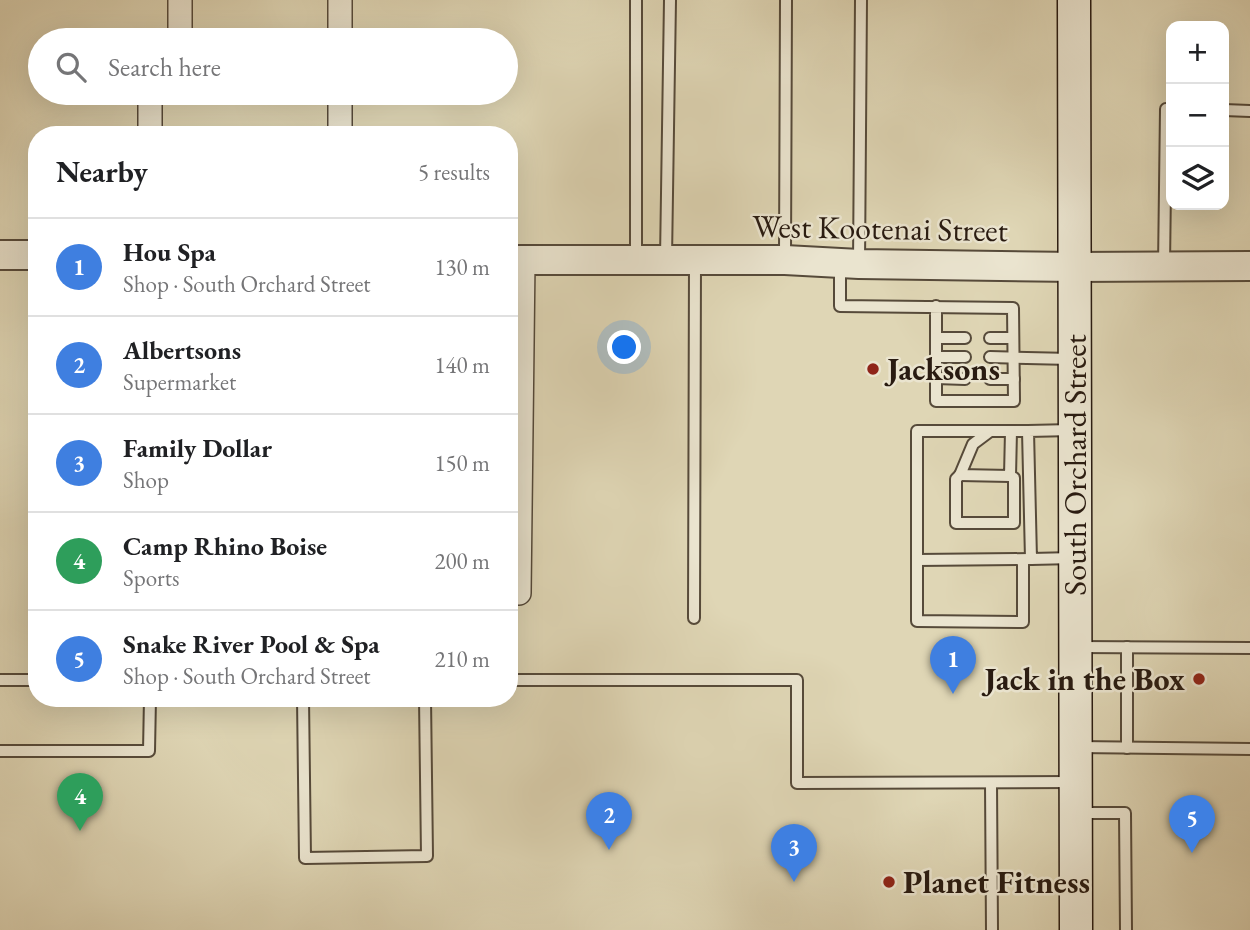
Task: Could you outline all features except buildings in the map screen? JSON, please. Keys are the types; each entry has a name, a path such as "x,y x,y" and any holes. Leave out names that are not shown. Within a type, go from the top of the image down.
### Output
{"main road":[{"name":"South Orchard Street","path":"1074,0 1076,930"}],"street":[{"path":"180,0 180,28"},
{"path":"340,28 341,0"},
{"path":"150,105 150,126"},
{"path":"340,105 340,126"},
{"path":"0,255 28,255"},
{"name":"West Kootenai Street","path":"518,260 786,260 1076,267 1250,266"},
{"path":"518,482 519,593"}],"lane":[{"path":"666,261 670,0"},
{"path":"786,0 786,260"},
{"path":"861,0 850,263 840,306 936,306 1013,308 1014,401 936,401 936,306"},
{"path":"636,1 636,261"},
{"path":"1164,267 1166,109"},
{"path":"1229,110 1250,111"},
{"path":"694,618 695,261"},
{"path":"936,338 965,338"},
{"path":"990,338 1013,338"},
{"path":"936,357 965,357"},
{"path":"990,357 1075,359"},
{"path":"936,378 965,379"},
{"path":"990,379 1014,379"},
{"path":"1028,431 1027,559 1023,622 917,621 917,431 1075,430"},
{"path":"1010,476 1011,431"},
{"path":"960,475 1014,478 1014,523 956,523 956,480 973,444 989,432"},
{"path":"917,559 1075,558"},
{"path":"1075,646 1250,648"},
{"path":"1127,646 1127,748"},
{"path":"0,680 28,680"},
{"path":"518,680 797,680 797,783 991,783 1075,798 1125,813 1126,930"},
{"path":"0,751 149,751 150,707"},
{"path":"303,707 305,858 427,856 425,707"},
{"path":"1075,746 1250,749"},
{"path":"991,783 992,930"}],"place":[{"name":"Jacksons","path":"873,369"},
{"name":"Jack in the Box","path":"1199,679"},
{"name":"Hou Spa","path":"953,694"},
{"name":"Camp Rhino Boise","path":"80,831"},
{"name":"Albertsons","path":"609,850"},
{"name":"Snake River Pool & Spa","path":"1192,853"},
{"name":"Family Dollar","path":"794,882"},
{"name":"Planet Fitness","path":"889,882"}]}
